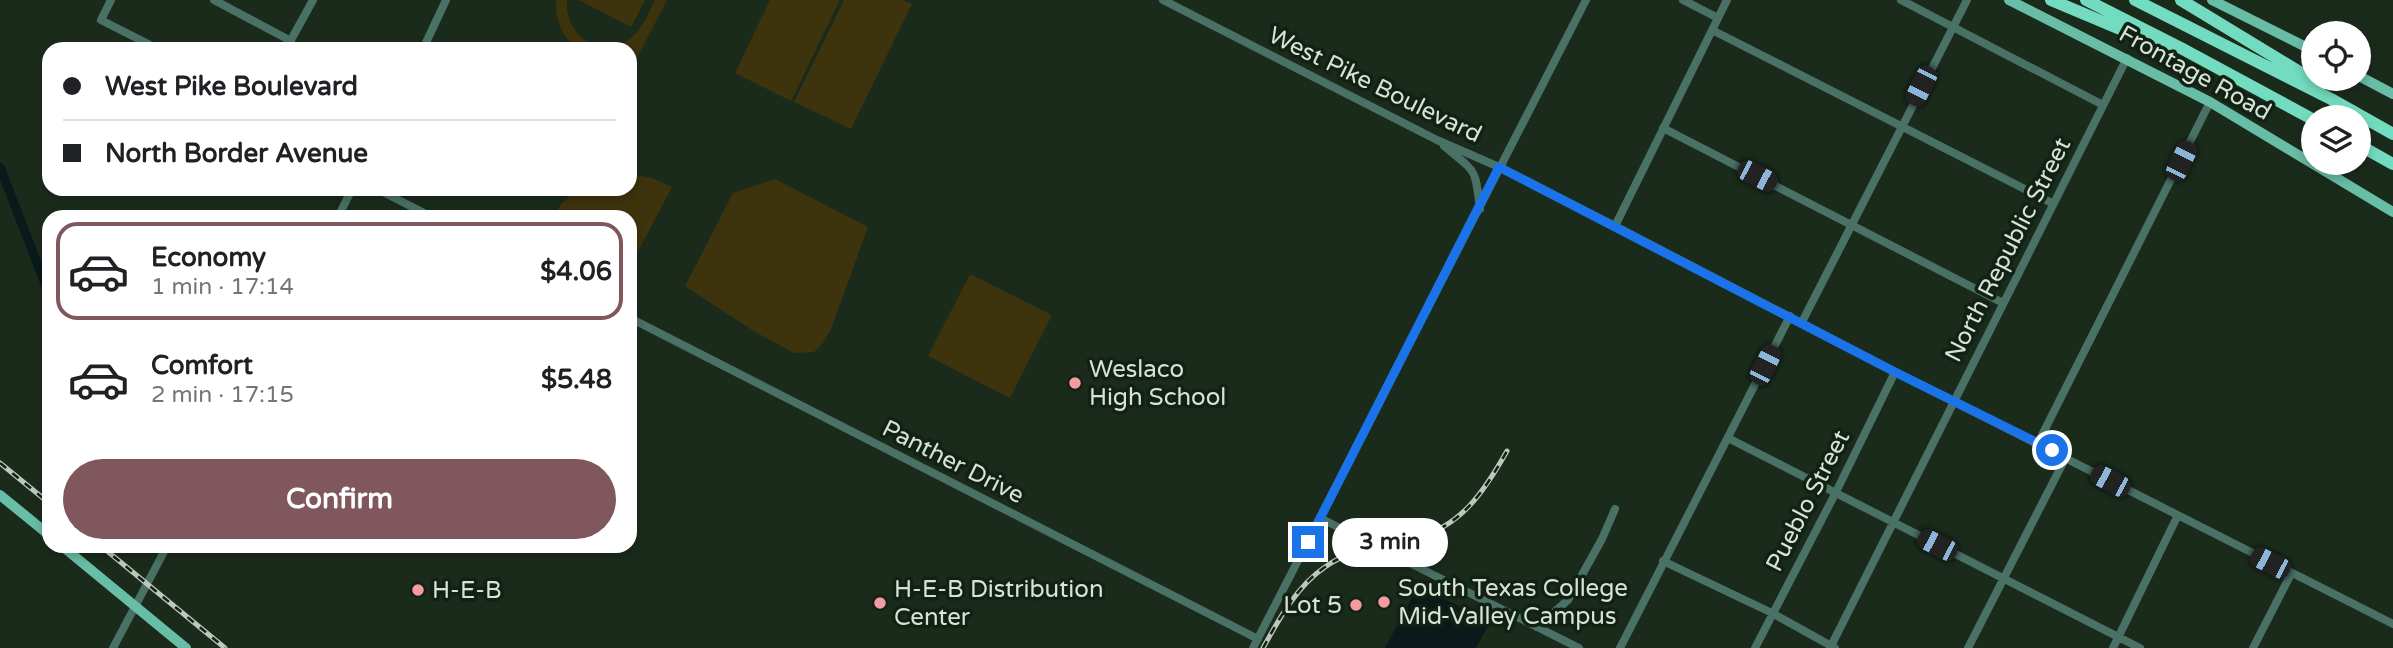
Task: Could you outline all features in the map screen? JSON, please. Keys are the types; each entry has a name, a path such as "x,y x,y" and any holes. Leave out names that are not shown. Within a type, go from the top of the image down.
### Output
{"highway":[{"path":"2051,0 2229,74"},
{"path":"2087,0 2301,113"},
{"path":"2135,0 2393,132"},
{"path":"2181,0 2393,132"},
{"path":"2371,152 2393,164"}],"main road":[{"name":"Frontage Road","path":"2009,0 2210,102 2393,212"},
{"path":"2212,0 2301,44"},
{"path":"2371,82 2393,94"},
{"path":"0,495 42,529"},
{"path":"71,553 186,648"}],"street":[{"path":"111,0 100,20 144,42"},
{"path":"214,0 283,42"},
{"path":"290,42 313,0"},
{"path":"426,42 445,3 434,0"},
{"name":"West Pike Boulevard","path":"1163,0 1437,140 1499,167 1895,372 2393,624"},
{"path":"1254,648 1586,0"},
{"path":"1683,0 1717,18"},
{"path":"1615,226 1727,0"},
{"path":"1901,0 2103,105"},
{"path":"1802,322 1967,0"},
{"path":"1712,30 2052,203"},
{"name":"North Republic Street","path":"1832,647 2052,203 2127,58"},
{"path":"2038,443 2210,102"},
{"path":"1663,128 2003,303"},
{"path":"1437,140 1467,163 1475,173 1480,209"},
{"path":"391,196 418,210"},
{"path":"1620,648 1790,316"},
{"name":"Panther Drive","path":"637,322 1258,639"},
{"name":"Pueblo Street","path":"1755,648 1895,372"},
{"path":"1728,438 2140,648"},
{"path":"1968,648 2066,457"},
{"path":"1537,627 1567,600 1602,539 1615,509"},
{"path":"2113,648 2178,515"},
{"path":"1320,517 1579,648"},
{"path":"113,648 163,553"},
{"path":"1664,561 1772,613 1832,647"},
{"path":"2253,648 2291,574"}],"shaded area":[{"path":"556,0 567,0 571,23 577,33 589,42 571,42 560,27"},
{"path":"579,0 645,0 631,27"},
{"path":"655,0 667,0 637,58 637,42 624,42 637,32"},
{"path":"770,0 840,0 791,101 735,73"},
{"path":"844,0 903,0 912,4 851,129 794,102"},
{"path":"637,175 652,178 672,187 637,254 637,210 558,210 570,196 637,196"},
{"path":"775,179 868,227 831,329 814,352 794,353 755,332 685,286 733,193"},
{"path":"970,274 1052,315 1010,398 928,356"},
{"path":"1422,588 1487,620 1489,624 1476,648 1385,648 1414,594"}],"waterway":[{"path":"0,167 42,276"}],"railway":[{"path":"1263,648 1289,604 1315,575 1347,555 1416,538 1447,525 1481,493 1507,451"},
{"path":"0,463 42,497"},
{"path":"110,553 225,648"}],"place":[{"name":"Weslaco High School","path":"1075,383"},
{"name":"H-E-B","path":"418,590"},
{"name":"South Texas College Mid-Valley Campus","path":"1384,602"},
{"name":"H-E-B Distribution Center","path":"880,603"},
{"name":"Lot 5","path":"1356,605"}],"route":[{"path":"1308,542 1480,209 1499,167 2052,450"}]}
